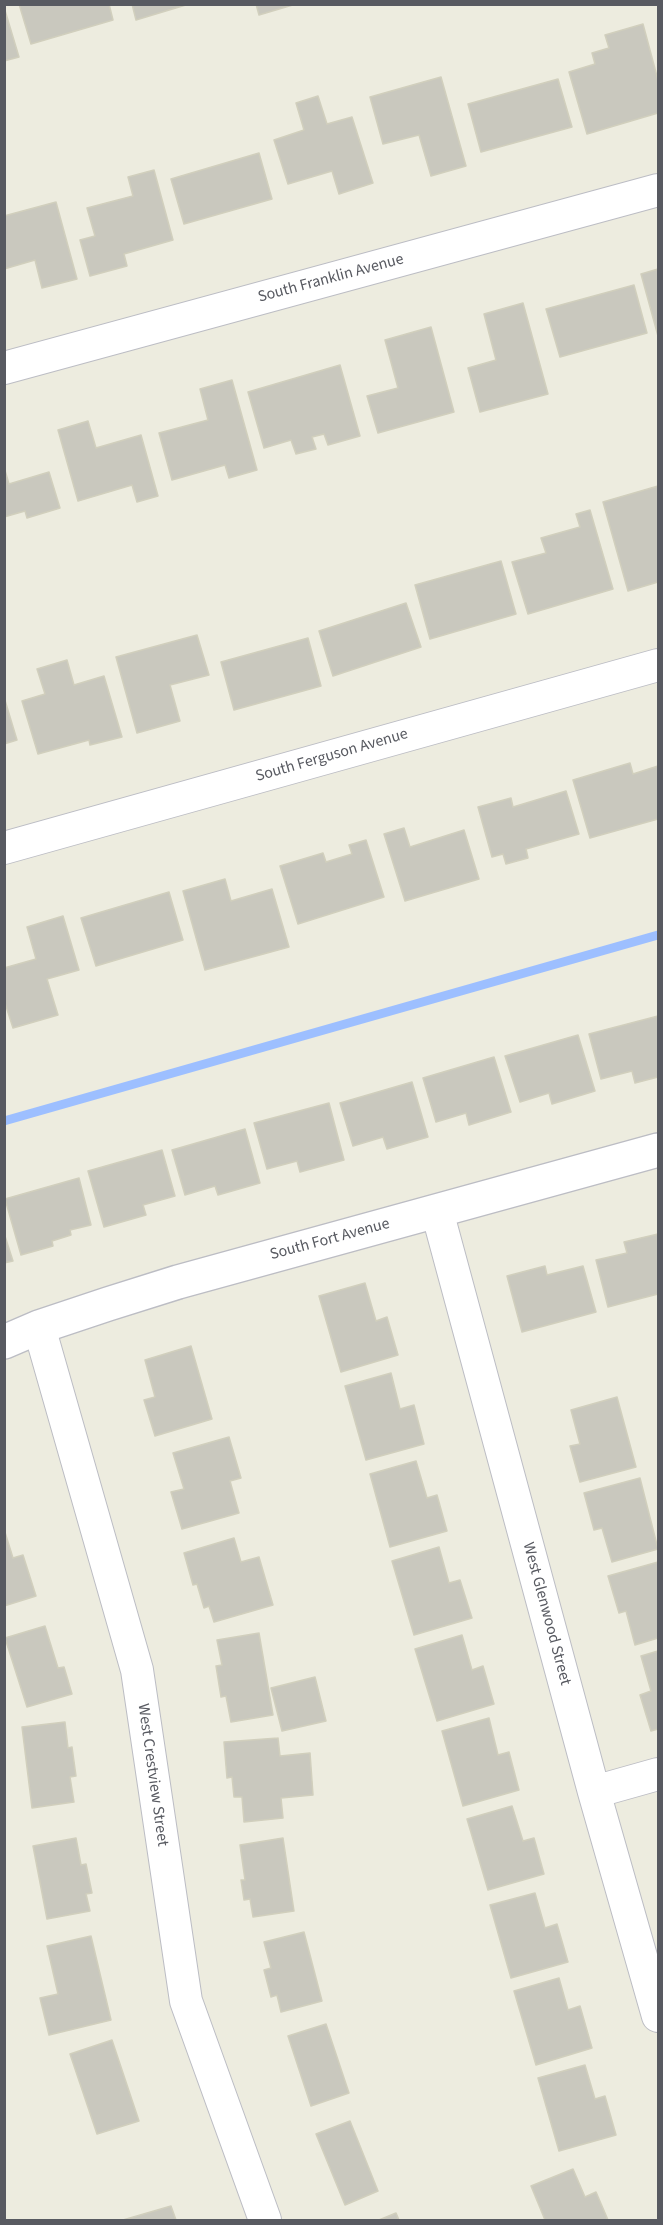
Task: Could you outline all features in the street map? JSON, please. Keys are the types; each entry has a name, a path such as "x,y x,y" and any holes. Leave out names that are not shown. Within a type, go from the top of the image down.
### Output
{"street":[{"name":"South Franklin Avenue","path":"4,368 658,190"},
{"name":"South Ferguson Avenue","path":"4,848 658,665"},
{"name":"South Fort Avenue","path":"4,1342 39,1328 178,1282 658,1150"},
{"name":"West Glenwood Street","path":"437,1211 594,1792 658,2016"},
{"name":"West Crestview Street","path":"39,1328 137,1670 186,2001 265,2220"},
{"path":"594,1792 658,1774"}],"building":[{"path":"19,4 109,4 113,20 31,44"},
{"path":"132,4 189,4 136,20"},
{"path":"256,4 296,4 259,15"},
{"path":"4,7 19,57 4,61"},
{"path":"643,24 658,80 658,113 587,134 569,72 595,64 592,53 609,48 605,35"},
{"path":"441,77 466,166 431,176 419,135 383,144 370,97"},
{"path":"558,79 572,127 481,152 468,104"},
{"path":"318,96 327,124 352,117 373,183 339,194 332,171 288,184 274,140 304,130 296,103"},
{"path":"259,153 272,199 184,224 171,179"},
{"path":"154,170 173,240 124,254 127,266 90,276 80,240 95,236 87,208 133,196 128,177"},
{"path":"56,202 77,279 42,288 35,260 4,269 4,216"},
{"path":"658,269 658,336 641,274"},
{"path":"634,285 647,333 560,357 546,309"},
{"path":"523,303 548,394 480,412 468,368 496,360 484,314"},
{"path":"431,327 454,412 378,433 367,396 398,388 385,340"},
{"path":"340,365 360,436 328,445 324,434 312,437 316,449 296,454 291,440 264,448 248,392"},
{"path":"232,380 257,470 229,478 225,465 172,480 159,433 208,420 200,389"},
{"path":"88,421 96,448 141,435 158,496 137,502 132,485 78,501 58,430"},
{"path":"4,467 9,484 49,472 60,508 27,518 25,511 4,517"},
{"path":"658,486 658,582 628,591 603,502"},
{"path":"590,510 613,589 528,614 512,562 546,553 541,538 580,527 576,514"},
{"path":"501,561 516,614 430,639 415,585"},
{"path":"406,603 421,647 333,676 319,631"},
{"path":"197,635 209,675 170,685 180,721 137,733 116,657"},
{"path":"308,638 321,686 234,710 221,662"},
{"path":"67,660 74,685 104,676 122,737 90,745 89,740 38,754 22,701 45,694 37,669"},
{"path":"4,697 17,740 4,744"},
{"path":"630,763 633,774 658,766 658,819 590,838 573,780"},
{"path":"566,791 579,834 526,849 528,858 506,864 503,854 492,857 478,807 511,798 513,807"},
{"path":"404,828 410,847 464,830 479,879 405,901 384,834"},
{"path":"366,840 384,897 298,924 280,866 323,853 326,862 352,854 349,845"},
{"path":"225,879 231,901 272,889 289,947 205,970 183,891"},
{"path":"169,892 183,940 96,966 81,918"},
{"path":"63,916 79,970 47,979 58,1015 13,1028 4,1000 4,968 36,959 27,927"},
{"path":"658,1016 658,1077 635,1083 632,1071 601,1079 589,1034"},
{"path":"578,1035 595,1091 552,1104 549,1093 520,1102 505,1056"},
{"path":"494,1057 511,1112 469,1125 466,1113 436,1122 423,1078"},
{"path":"412,1082 428,1137 387,1149 383,1137 353,1146 340,1103"},
{"path":"329,1103 344,1160 300,1172 297,1161 267,1169 254,1123"},
{"path":"245,1129 260,1183 218,1195 215,1186 185,1195 172,1150"},
{"path":"162,1150 175,1196 143,1205 146,1215 104,1227 88,1171"},
{"path":"79,1178 91,1225 70,1230 71,1235 52,1241 53,1246 21,1255 5,1199"},
{"path":"4,1233 13,1261 4,1263"},
{"path":"658,1234 658,1294 608,1307 596,1260 627,1253 624,1242"},
{"path":"545,1266 547,1275 583,1266 596,1312 522,1332 507,1276"},
{"path":"365,1283 376,1321 387,1317 398,1355 341,1372 319,1296"},
{"path":"191,1346 212,1419 155,1436 144,1400 155,1397 145,1360"},
{"path":"391,1373 400,1409 414,1405 424,1444 366,1460 345,1386"},
{"path":"617,1397 636,1467 580,1482 570,1446 580,1444 571,1410"},
{"path":"229,1437 241,1478 230,1481 239,1513 182,1529 171,1492 184,1489 173,1453"},
{"path":"416,1461 427,1498 437,1495 447,1531 390,1547 370,1474"},
{"path":"640,1478 658,1549 612,1562 602,1528 594,1530 584,1493"},
{"path":"4,1529 13,1558 23,1555 36,1596 4,1606"},
{"path":"234,1538 241,1562 259,1557 273,1605 214,1622 209,1606 204,1608 197,1584 193,1585 184,1553"},
{"path":"439,1547 449,1583 460,1580 472,1618 414,1635 392,1561"},
{"path":"658,1562 658,1638 635,1645 626,1611 619,1613 608,1576"},
{"path":"45,1626 58,1668 64,1667 72,1694 27,1707 5,1638"},
{"path":"259,1633 273,1715 231,1722 226,1696 221,1697 216,1666 222,1665 217,1640"},
{"path":"462,1635 472,1670 483,1666 494,1704 437,1721 415,1649"},
{"path":"658,1651 658,1729 651,1731 640,1695 651,1691 641,1656"},
{"path":"315,1677 326,1721 282,1731 271,1688"},
{"path":"489,1718 498,1755 509,1752 519,1790 463,1806 442,1731"},
{"path":"65,1722 68,1748 72,1747 76,1776 70,1777 74,1802 32,1808 22,1727"},
{"path":"278,1738 280,1756 310,1753 313,1795 281,1798 283,1818 244,1822 242,1797 234,1797 232,1777 227,1778 224,1742"},
{"path":"512,1806 523,1841 534,1838 544,1874 488,1890 467,1819"},
{"path":"76,1838 81,1865 86,1864 92,1893 86,1894 90,1911 47,1919 33,1846"},
{"path":"283,1838 294,1911 253,1917 250,1899 244,1900 241,1880 245,1880 240,1845"},
{"path":"535,1893 545,1928 557,1924 568,1962 511,1978 490,1905"},
{"path":"304,1932 322,2001 281,2012 277,1995 271,1997 264,1970 271,1968 264,1942"},
{"path":"91,1936 111,2020 49,2035 40,1998 58,1994 47,1946"},
{"path":"559,1978 568,2010 580,2006 592,2048 536,2065 514,1991"},
{"path":"326,2024 349,2093 311,2106 288,2036"},
{"path":"112,2040 139,2121 97,2134 70,2054"},
{"path":"585,2065 595,2099 605,2096 616,2135 559,2151 538,2078"},
{"path":"350,2121 378,2191 345,2205 316,2134"},
{"path":"573,2169 585,2197 596,2192 608,2220 545,2220 531,2186"},
{"path":"171,2206 176,2220 123,2220"},
{"path":"396,2213 399,2220 379,2220"}],"waterway":[{"path":"4,1121 658,935"}]}
